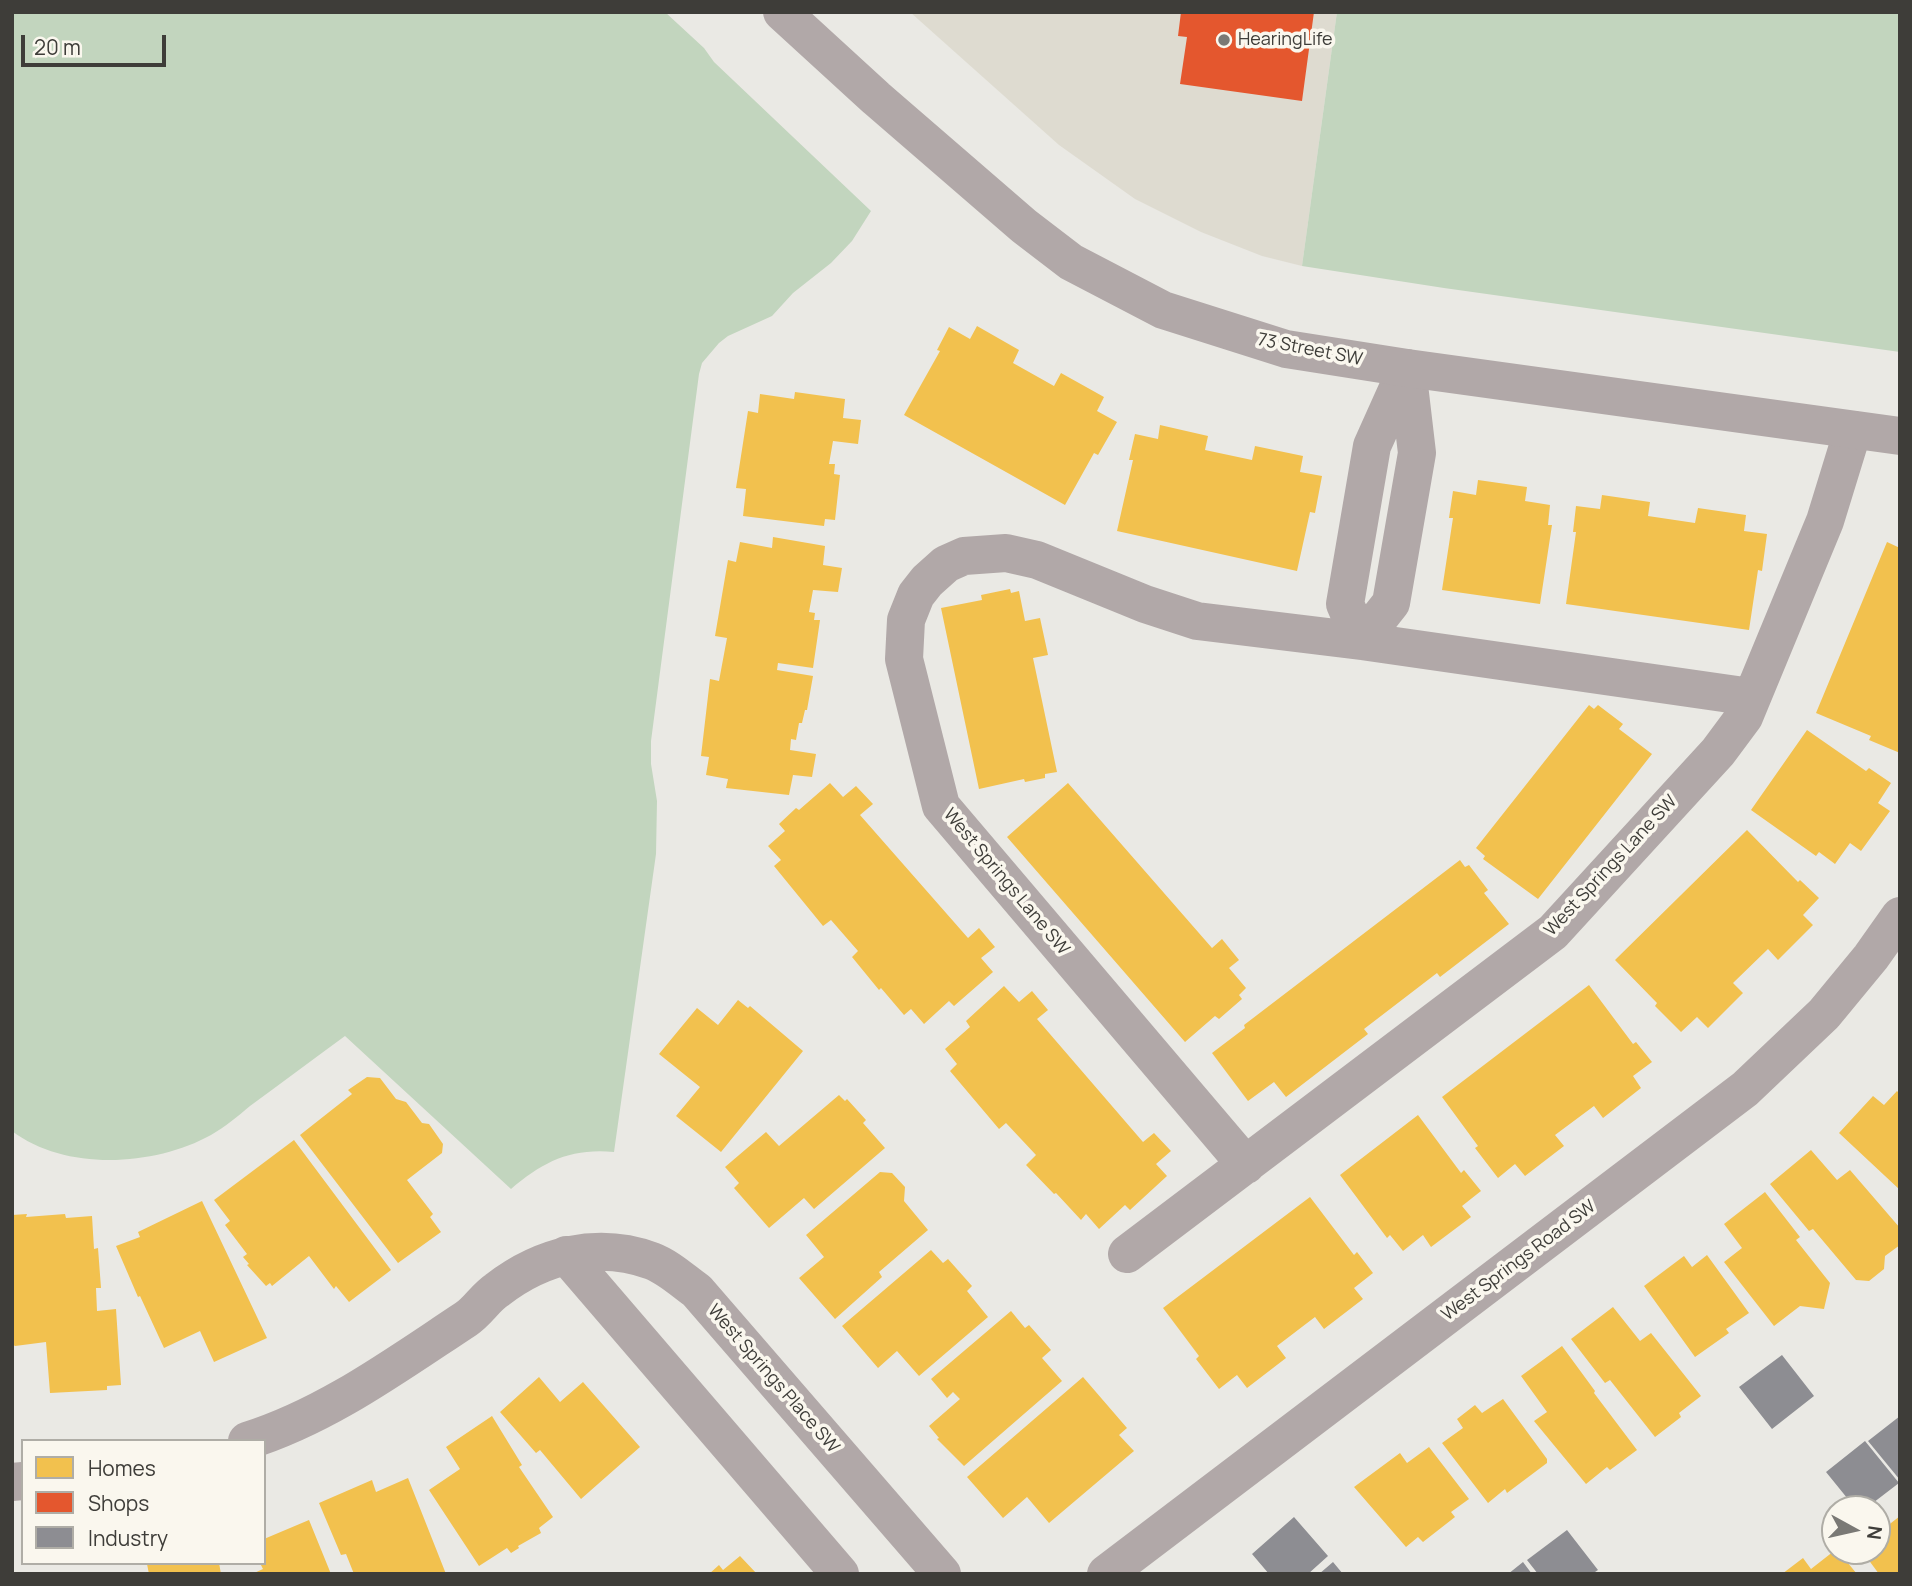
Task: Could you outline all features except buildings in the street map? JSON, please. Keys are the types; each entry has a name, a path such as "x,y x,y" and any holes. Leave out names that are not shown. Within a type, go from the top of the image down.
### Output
{"street":[{"name":"73 Street SW","path":"782,12 876,98 1024,226 1071,262 1163,310 1286,349 1407,369 1900,436"},
{"path":"1361,641 1391,603 1416,453 1407,369"},
{"name":"West Springs Lane SW","path":"1127,1254 1553,932 1718,752 1744,717 1825,521 1853,430"},
{"name":"West Springs Lane SW","path":"1246,1165 941,806 904,659 906,620 916,595 927,581 946,564 964,556 1006,553 1037,561 1145,604 1197,621 1361,641 1751,697"},
{"name":"West Springs Road SW","path":"1106,1574 1745,1089 1824,1014 1871,957 1900,916"},
{"name":"West Springs Place SW","path":"253,1439 343,1399 473,1314 494,1292 535,1265 566,1255 597,1251 635,1256 655,1262 697,1291 942,1574"},
{"path":"566,1255 840,1574"}],"shaded area":[{"path":"910,12 1337,12 1302,266 1262,256 1201,232 1135,199 1059,145"}],"green space":[{"path":"12,12 665,12 871,211 852,241 831,263 793,293 772,316 728,336 702,363 651,741 651,764 657,801 656,854 614,1152 584,1152 558,1159 534,1171 511,1189 345,1036 216,1132 164,1153 111,1160 84,1158 58,1153 34,1144 12,1131"},
{"path":"1337,12 1900,12 1900,352 1302,266"}],"place":[{"name":"HearingLife","path":"1224,40"}]}
